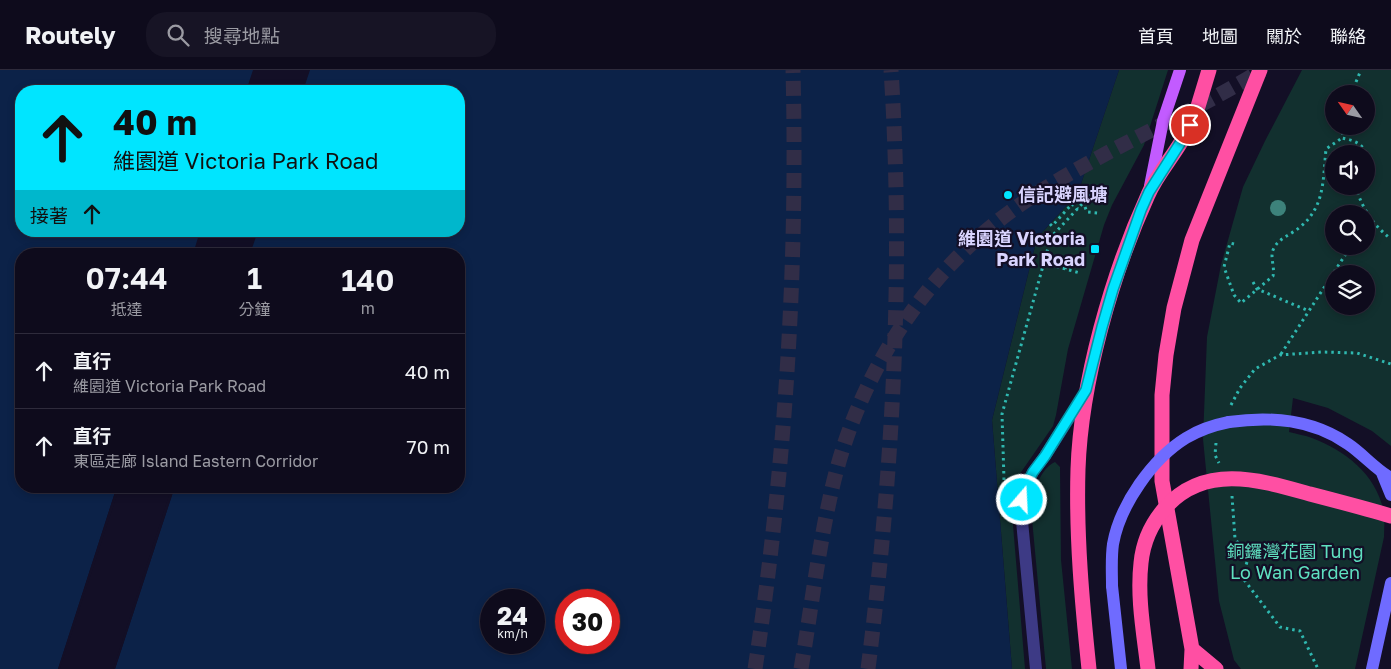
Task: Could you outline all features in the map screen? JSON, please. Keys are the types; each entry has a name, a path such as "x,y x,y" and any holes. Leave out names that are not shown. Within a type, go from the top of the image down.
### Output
{"highway":[{"path":"1089,669 1078,559 1078,467 1086,390 1102,327 1125,252 1149,192 1184,137 1196,113 1209,70"},
{"path":"1191,669 1192,649 1162,482 1162,395 1166,355 1174,308 1192,240 1260,70"},
{"path":"1148,669 1141,600 1142,550 1156,520 1170,502 1182,493 1194,486 1218,479 1246,478 1283,486 1391,516"},
{"path":"1192,649 1216,669"}],"main road":[{"path":"1149,192 1163,121 1180,70"},
{"path":"1121,669 1112,586 1113,543 1119,522 1137,487 1168,452 1185,439 1201,430 1228,422 1275,419 1305,423 1328,432 1349,444 1386,475 1391,495"},
{"path":"1372,669 1391,583"}],"street":[{"path":"1036,669 1022,522 1024,491 1033,472 1086,390"}],"path":[{"path":"1355,85 1361,70"},
{"path":"1234,244 1230,243 1224,267 1234,295 1241,303 1273,276 1272,255 1276,245 1299,228 1315,209 1320,199 1326,149 1342,138 1342,135"},
{"path":"1342,138 1355,141 1360,145"},
{"path":"1004,480 1002,414 1051,238 1097,188"},
{"path":"1050,224 1052,226 1072,204 1078,209"},
{"path":"1085,207 1087,212 1098,213"},
{"path":"1375,223 1391,239"},
{"path":"1065,268 1070,255"},
{"path":"1280,355 1345,255"},
{"path":"1044,263 1080,273"},
{"path":"1253,282 1257,289 1309,311"}],"green space":[{"path":"1119,70 1168,70 1144,145 1112,205 1104,225 1068,349 1053,426 1012,487 1011,501 1025,669 1012,669 992,420 1037,238 1078,193"},
{"name":"銅鑼灣花園 Tung Lo Wan Garden","path":"1302,70 1391,70 1391,446 1372,431 1328,408 1293,398 1289,432 1325,443 1348,457 1375,487 1384,513 1384,537 1355,669 1241,669 1234,660 1219,601 1203,439 1207,337 1221,265 1243,187"},
{"path":"1055,462 1060,467 1061,560 1072,669 1046,669 1032,519 1034,495 1039,479 1043,472"}],"water":[{"path":"0,70 253,70 248,85 15,85 15,237 198,237 195,248 15,248 15,493 115,493 58,669 0,669"},
{"path":"310,70 1119,70 1078,193 1037,238 992,420 1012,669 115,669 173,493 465,493 465,248 252,248 256,237 465,237 465,85 305,85"}],"pier":[{"path":"115,493 118,493 60,669 58,669"},
{"path":"170,493 173,493 115,669 113,669"}],"tunnel":[{"path":"755,669 774,520 787,370 793,220 793,70"},
{"path":"868,669 884,520 894,370 896,220 891,70"},
{"path":"801,669 826,515 843,449 858,407 878,366 901,327 927,291 957,257 991,227 1027,200 1085,165 1204,103 1262,70"}],"place":[{"name":"信記避風塘","path":"1008,195"},
{"name":"維園道 Victoria Park Road","path":"1095,249"}],"route":[{"path":"1022,500 1027,483 1033,472 1086,390 1113,289 1141,210 1149,192 1190,125"}]}
